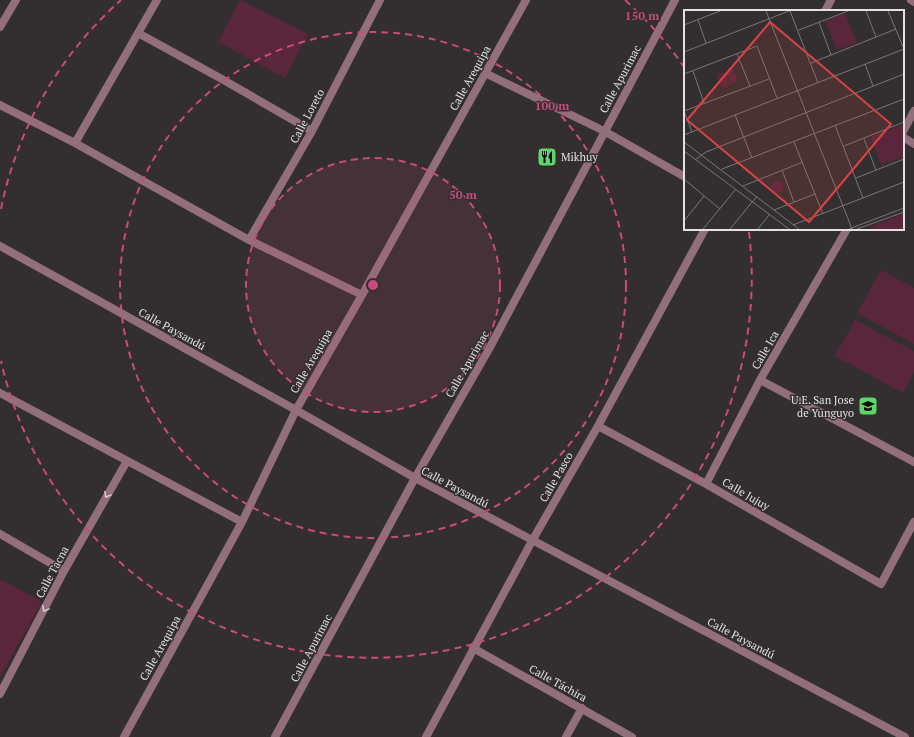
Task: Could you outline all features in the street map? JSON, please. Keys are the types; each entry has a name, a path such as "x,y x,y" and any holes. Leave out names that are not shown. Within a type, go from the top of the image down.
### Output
{"street":[{"path":"0,27 16,0"},
{"path":"75,143 157,0"},
{"name":"Calle Loreto","path":"249,240 312,131 380,0"},
{"name":"Calle Arequipa","path":"124,737 242,522 296,410 362,295 526,0"},
{"name":"Calle Apurimac","path":"275,737 415,478 489,349 675,0"},
{"path":"826,10 831,0"},
{"path":"138,33 312,131"},
{"path":"485,73 604,132 684,176"},
{"path":"0,105 75,143 249,240 362,295"},
{"path":"904,130 914,111"},
{"path":"904,138 914,144"},
{"name":"Calle Pasco","path":"426,737 473,648 598,426 704,230"},
{"name":"Calle Ica","path":"706,484 760,380 846,230"},
{"name":"Calle Paysandú","path":"0,246 296,410 415,478 905,737"},
{"path":"760,380 914,462"},
{"path":"0,393 242,522"},
{"name":"Calle Jujuy","path":"598,426 706,484 881,584 914,522"},
{"name":"Calle Tacna","path":"0,694 64,571 127,461"},
{"path":"0,534 64,571"},
{"name":"Calle Táchira","path":"473,648 632,737"},
{"path":"566,737 582,708"}],"shaded area":[{"path":"240,0 308,34 285,78 218,42"},
{"path":"881,270 914,288 914,344 857,313"},
{"path":"855,320 914,351 914,372 903,393 835,356"},
{"path":"0,579 42,602 0,677"}],"place":[{"name":"Mikhuy","path":"547,157"},
{"name":"U.E. San Jose de Yunguyo","path":"868,406"}]}
